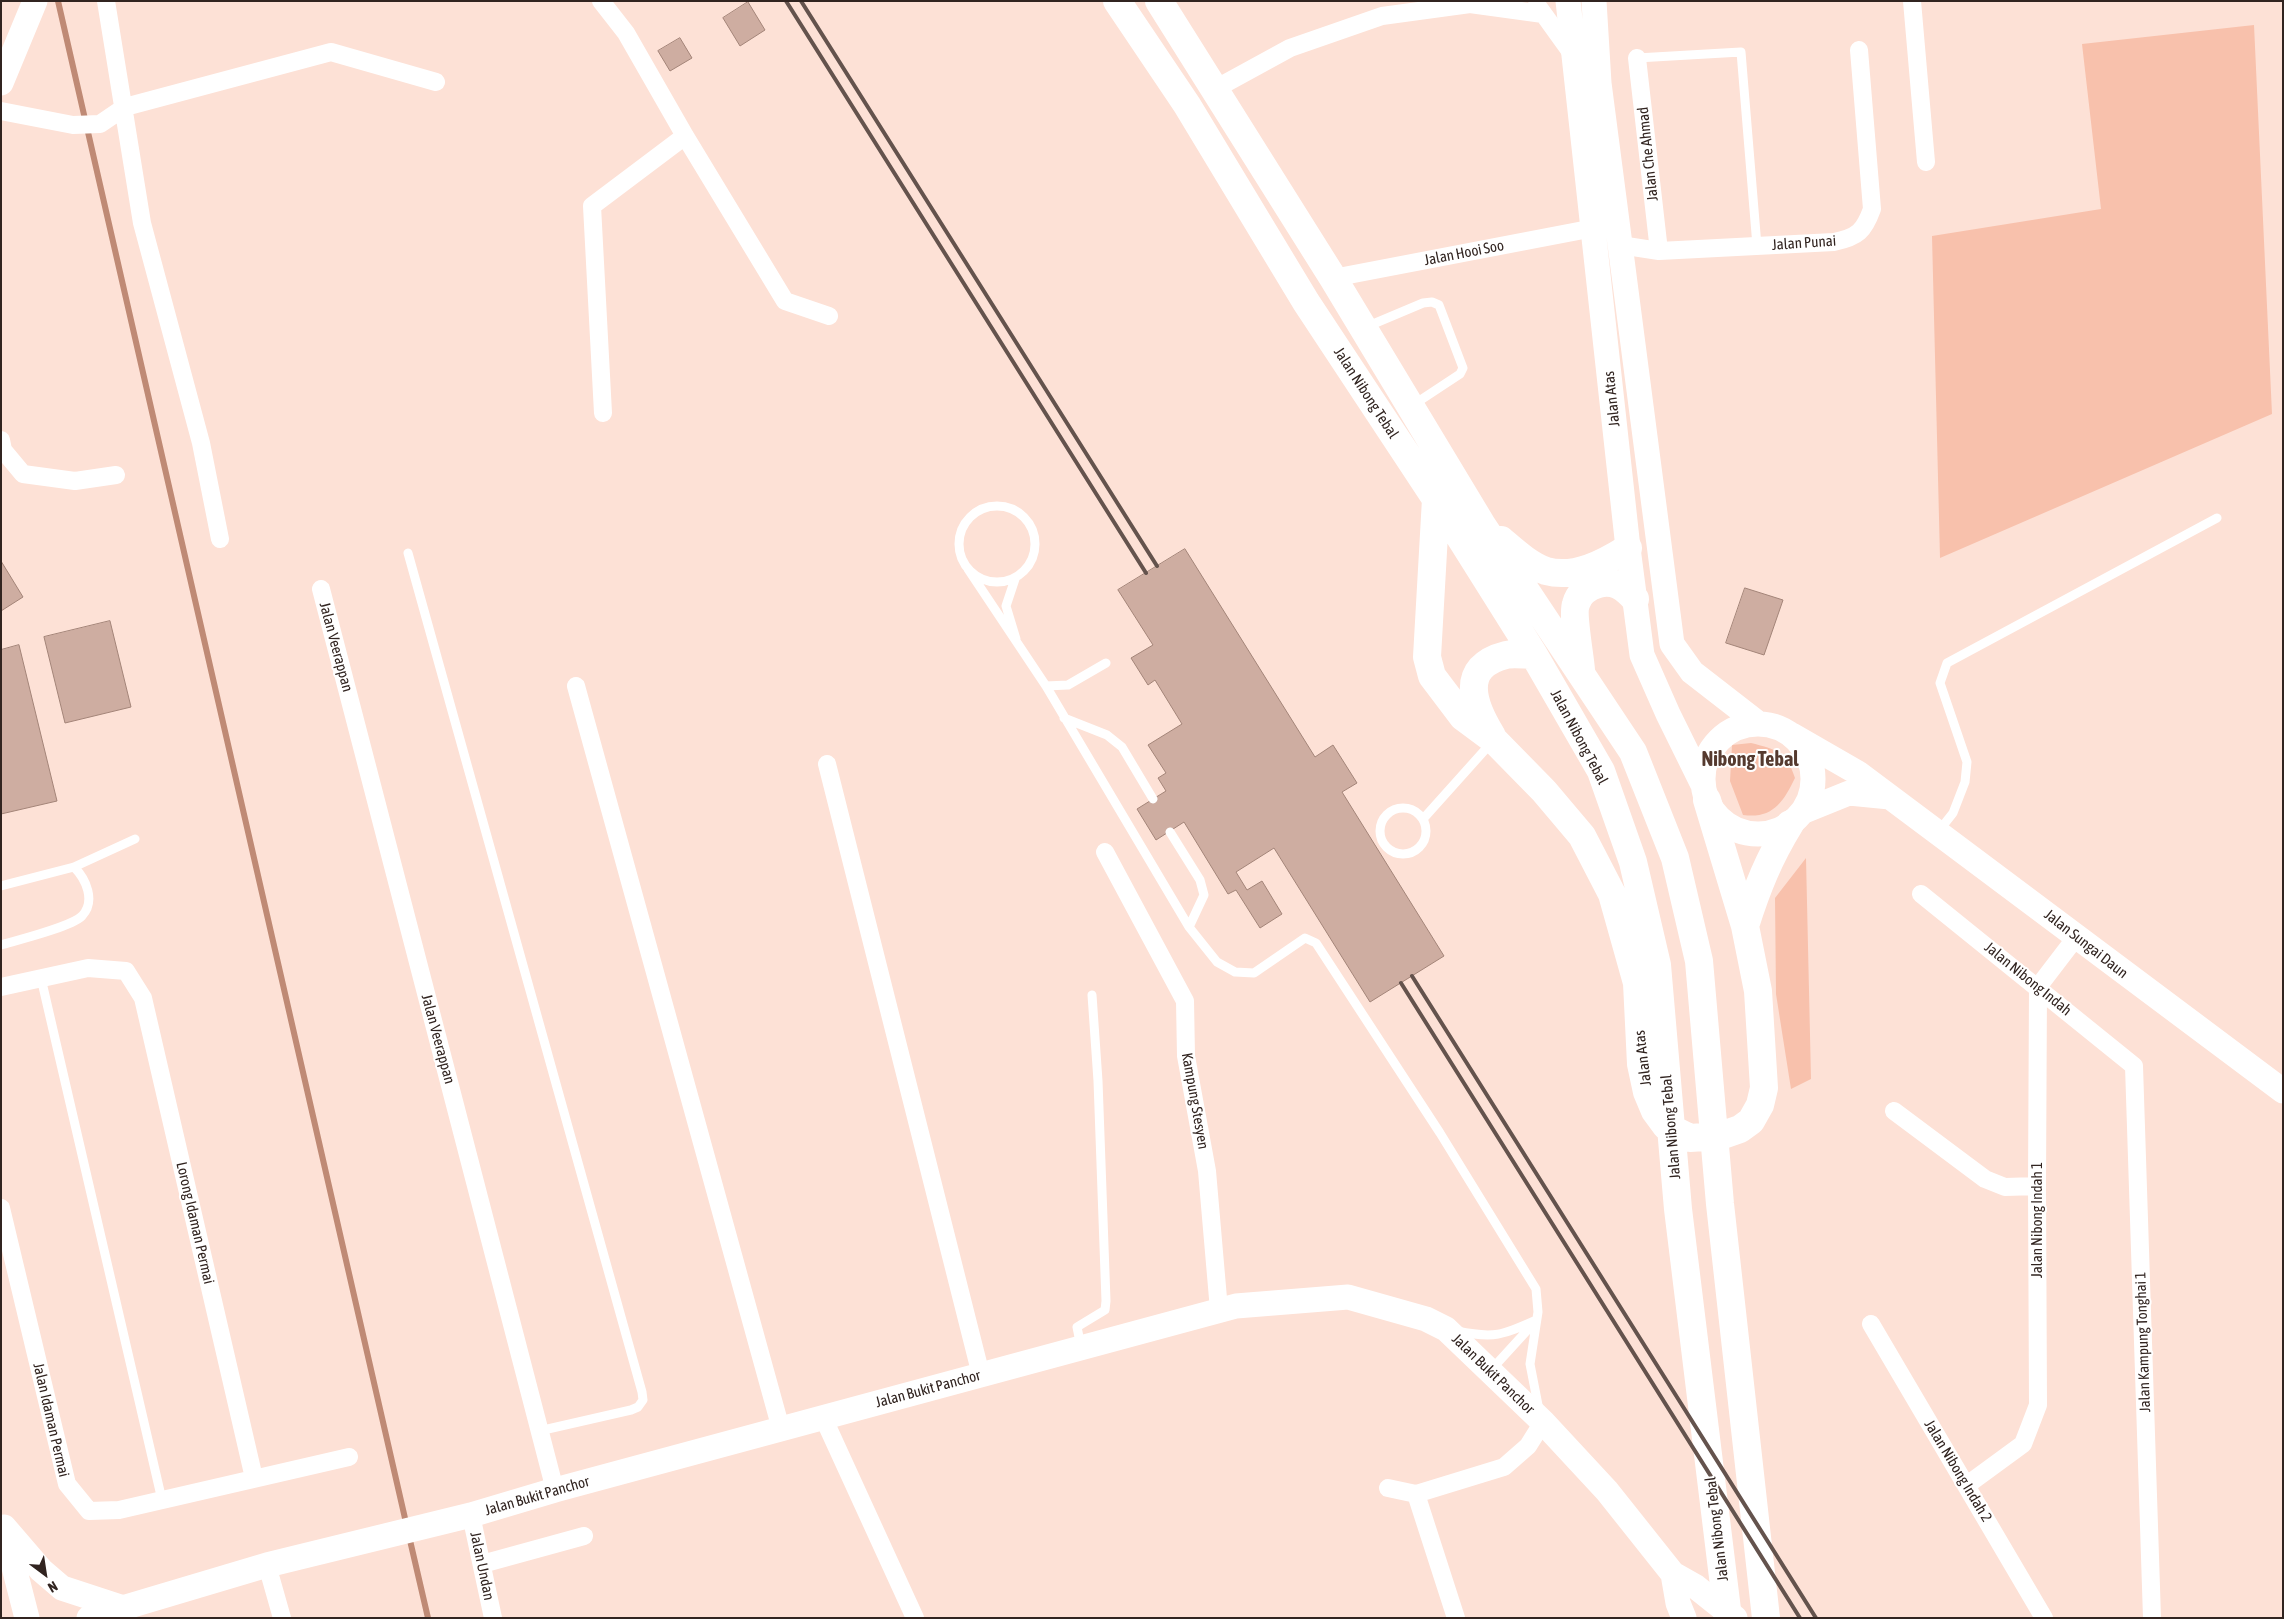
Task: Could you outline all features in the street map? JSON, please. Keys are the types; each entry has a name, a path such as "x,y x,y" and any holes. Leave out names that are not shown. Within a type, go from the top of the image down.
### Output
{"highway":[{"name":"Jalan Nibong Tebal","path":"1117,1 1187,105 1306,302 1436,499 1534,655 1601,771 1633,862 1657,966 1678,1209 1728,1618"},
{"name":"Jalan Nibong Tebal","path":"1159,1 1364,328 1482,525 1633,752 1675,858 1699,961 1720,1204 1766,1618"},
{"path":"1436,499 1427,657 1432,676 1464,717 1494,740"},
{"path":"1482,525 1527,561 1547,571 1587,569 1605,562 1628,548"},
{"path":"1581,672 1575,605 1580,595 1589,586 1611,582 1625,588 1635,599"},
{"path":"1494,740 1482,720 1475,695 1474,678 1483,664 1507,655 1534,655"},
{"name":"Jalan Atas","path":"1494,740 1544,791 1582,836 1612,894 1637,983 1641,1064 1647,1092 1666,1126 1690,1138 1720,1136 1740,1129 1751,1120 1760,1105 1764,1088 1758,991 1745,926 1705,792"},
{"name":"Jalan Atas","path":"1745,926 1760,879 1774,849 1796,818"}],"main road":[{"path":"1,83 35,1"},
{"name":"Jalan Atas","path":"1568,1 1628,548 1642,654 1705,792"},
{"name":"Jalan Atas","path":"1594,1 1599,83 1672,644 1692,672 1759,724"},
{"path":"1796,818 1810,797 1814,780 1811,763 1804,748 1792,735 1776,727 1759,724 1740,727 1724,736 1712,749 1704,766 1705,792 1715,814 1728,825 1742,832 1759,834 1775,832 1796,818 1849,793 1890,796"},
{"name":"Jalan Sungai Daun","path":"1792,735 1858,773 1890,796 2283,1091"},
{"name":"Jalan Bukit Panchor","path":"89,1618 267,1565 471,1515 555,1490 1219,1310 1236,1306 1348,1297 1426,1319 1446,1329 1491,1370 1607,1491 1673,1574 1696,1587 1735,1618"},
{"path":"2,1526 41,1570 62,1588 123,1608"},
{"path":"2,1526 27,1618"},
{"name":"Jalan Bukit Panchor","path":"1673,1574 1678,1604 1684,1618"}],"street":[{"path":"106,1 125,107 142,223 201,443 220,539"},
{"path":"601,1 626,33 685,136 785,301 828,316"},
{"path":"1912,1 1926,162"},
{"path":"1215,89 1290,48 1382,16 1470,4 1539,8 1573,56"},
{"name":"Jalan Punai","path":"1620,245 1659,251 1834,242 1852,238 1866,225 1872,209 1859,50"},
{"path":"1,111 73,125 100,124 125,107 331,52 436,82"},
{"name":"Jalan Che Ahmad","path":"1637,58 1659,251"},
{"path":"604,413 592,206 685,136"},
{"name":"Jalan Hooi Soo","path":"1333,278 1594,228"},
{"path":"1,440 3,450 24,474 75,480 116,475"},
{"name":"Jalan Veerappan","path":"321,589 555,1490"},
{"path":"576,686 781,1429"},
{"path":"827,764 981,1375"},
{"name":"Kampung Stesyen","path":"1105,852 1185,1001 1186,1056 1208,1171 1219,1310"},
{"name":"Jalan Nibong Indah","path":"1921,894 2134,1066"},
{"path":"2038,987 2077,936"},
{"name":"Lorong Idaman Permai","path":"41,978 88,968 126,971 143,998 254,1478"},
{"path":"1,987 41,978"},
{"name":"Jalan Nibong Indah 1","path":"1967,1485 2023,1444 2038,1405 2036,1186 2038,987"},
{"name":"Jalan Kampung Tonghai 1","path":"2134,1066 2152,1618"},
{"path":"1894,1112 1985,1179 2006,1187 2036,1186"},
{"name":"Jalan Idaman Permai","path":"1,1208 67,1484 89,1511 119,1510 349,1458"},
{"name":"Jalan Nibong Indah 2","path":"1870,1324 2044,1618"},
{"path":"823,1418 915,1618"},
{"path":"1388,1488 1416,1494 1504,1467 1528,1446 1542,1422"},
{"path":"1416,1494 1456,1618"},
{"name":"Jalan Undan","path":"471,1515 494,1618"},
{"path":"482,1564 584,1536"},
{"path":"267,1565 279,1617"}],"lane":[{"path":"1637,58 1741,52 1757,246"},
{"path":"1364,328 1423,303 1432,302 1439,305 1463,368 1460,374 1411,407"},
{"path":"968,569 977,577 989,582 1002,582 1014,578 1025,570 1032,560 1036,547 1034,534 1029,522 1019,513 1008,507 996,506 983,509 973,515 965,524 960,535 959,547 962,559 968,569 1018,646 1046,686 1189,927 1217,962 1235,972 1254,973 1305,938 1316,943 1440,1133 1536,1289 1538,1312 1530,1364 1542,1422"},
{"path":"1938,832 1953,813 1965,782 1967,762 1940,684 1946,663 2218,518"},
{"path":"408,553 642,1392 643,1400 638,1407 631,1410 539,1431"},
{"path":"1014,578 1006,606 1018,646"},
{"path":"1046,686 1068,685 1106,663"},
{"path":"1064,718 1107,734 1122,747 1153,799"},
{"path":"1423,819 1494,740"},
{"path":"1402,808 1410,809 1423,819 1427,835 1419,849 1404,855 1389,850 1383,844 1380,828 1387,814 1402,808"},
{"path":"1170,832 1200,880 1204,895 1189,927"},
{"path":"1,886 74,867 135,839"},
{"path":"1,945 52,930 81,916 89,904 88,893 81,875 74,867"},
{"path":"41,978 162,1500"},
{"path":"1081,1348 1078,1327 1106,1310 1098,1081 1092,996"},
{"path":"1446,1329 1482,1336 1503,1335 1536,1320"},
{"path":"1491,1370 1536,1320"}],"shaded area":[{"path":"2254,25 2272,414 1940,558 1932,236 2101,209 2082,44"},
{"path":"1751,743 1767,747 1779,753 1788,762 1795,778 1781,802 1769,812 1753,816 1743,815 1730,781 1732,745"},
{"path":"1806,858 1811,1079 1791,1089 1776,994 1775,898"}],"building":[{"path":"748,2 765,30 740,46 723,18"},
{"path":"680,38 692,58 670,71 658,51"},
{"path":"1185,549 1315,757 1333,745 1357,783 1342,792 1444,956 1370,1002 1274,848 1236,872 1247,890 1262,881 1282,914 1260,928 1236,890 1228,894 1184,822 1156,840 1137,809 1166,791 1158,778 1166,773 1148,745 1182,724 1155,680 1148,685 1131,658 1153,645 1118,590"},
{"path":"1,561 23,597 1,611"},
{"path":"1745,588 1783,600 1764,655 1726,643"},
{"path":"110,621 131,707 65,723 44,637"},
{"path":"19,645 57,801 1,814 1,650"}],"waterway":[{"path":"58,1 407,1527"},
{"path":"409,1536 428,1618"}],"railway":[{"path":"786,1 1146,573"},
{"path":"801,1 1157,566"},
{"path":"1412,976 1816,1618"},
{"path":"1401,983 1800,1618"}],"district":[{"name":"Nibong Tebal","path":"1750,760"}]}
